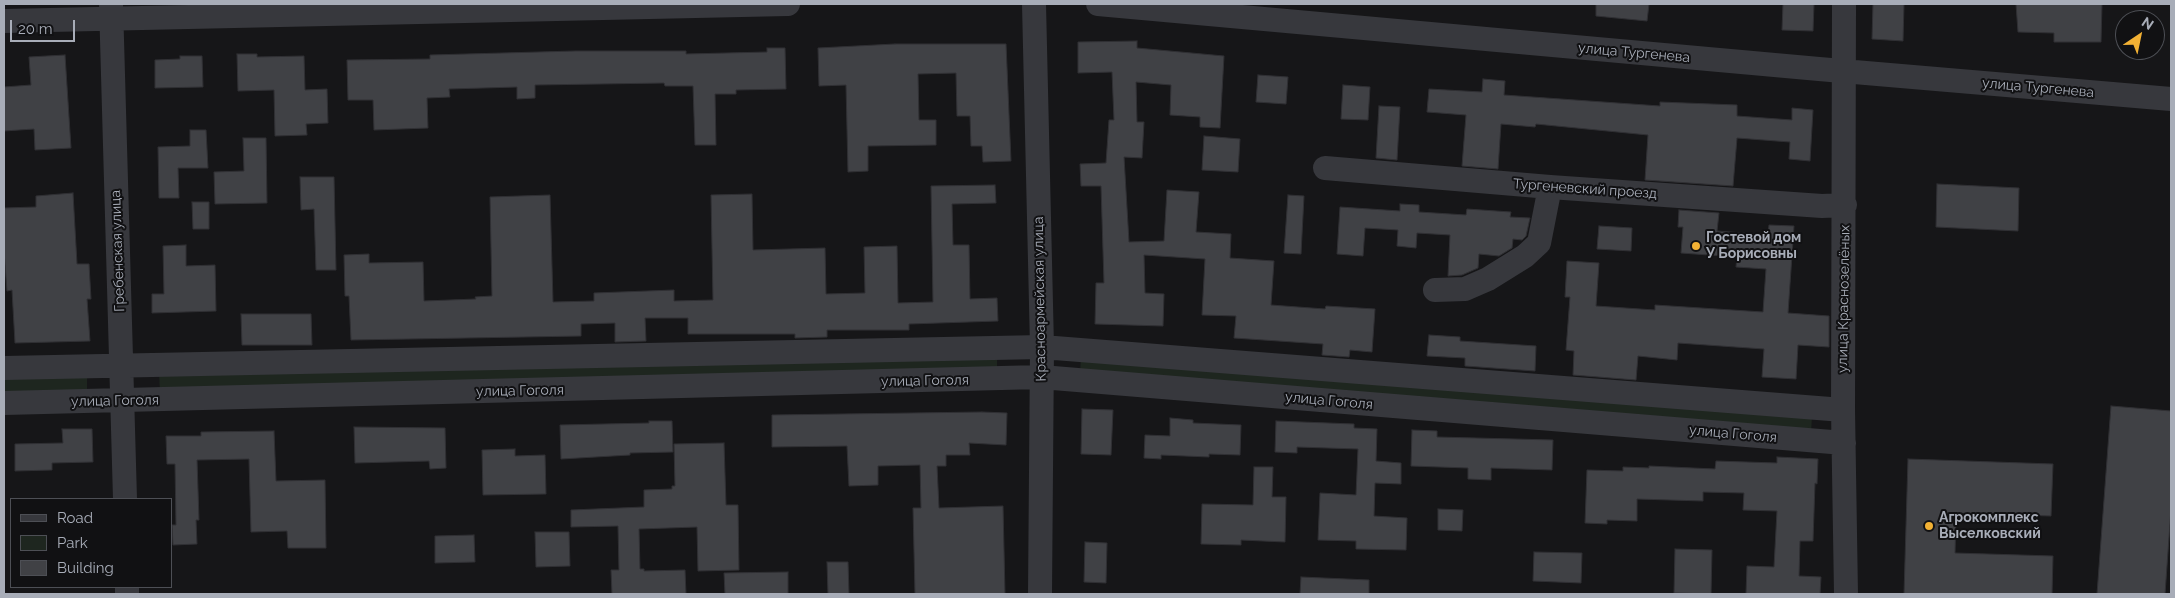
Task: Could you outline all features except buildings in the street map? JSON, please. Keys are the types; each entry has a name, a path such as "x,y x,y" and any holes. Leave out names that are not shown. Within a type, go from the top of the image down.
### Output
{"street":[{"path":"4,21 111,12 788,4"},
{"name":"Красноармейская улица","path":"1034,4 1042,347 1040,594"},
{"name":"улица Тургенева","path":"1098,4 1845,72 2171,99"},
{"name":"улица Краснозелёных","path":"1844,4 1843,410 1846,594"},
{"name":"Гребенская улица","path":"111,12 125,498"},
{"name":"Тургеневский проезд","path":"1325,168 1550,187 1822,206 1845,204"},
{"path":"1435,290 1464,289 1488,280 1525,256 1539,243 1550,187"},
{"path":"4,368 1042,347 1843,410"},
{"name":"улица Гоголя","path":"4,403 1041,378 1844,443"}],"green space":[{"path":"1081,355 1812,415 1811,435 1080,375"},
{"path":"997,356 997,375 160,393 159,372"},
{"path":"87,375 87,393 4,395 4,377"}],"place":[{"name":"Гостевой дом У Борисовны","path":"1696,246"},
{"name":"Агрокомплекс Выселковский","path":"1929,526"}]}
